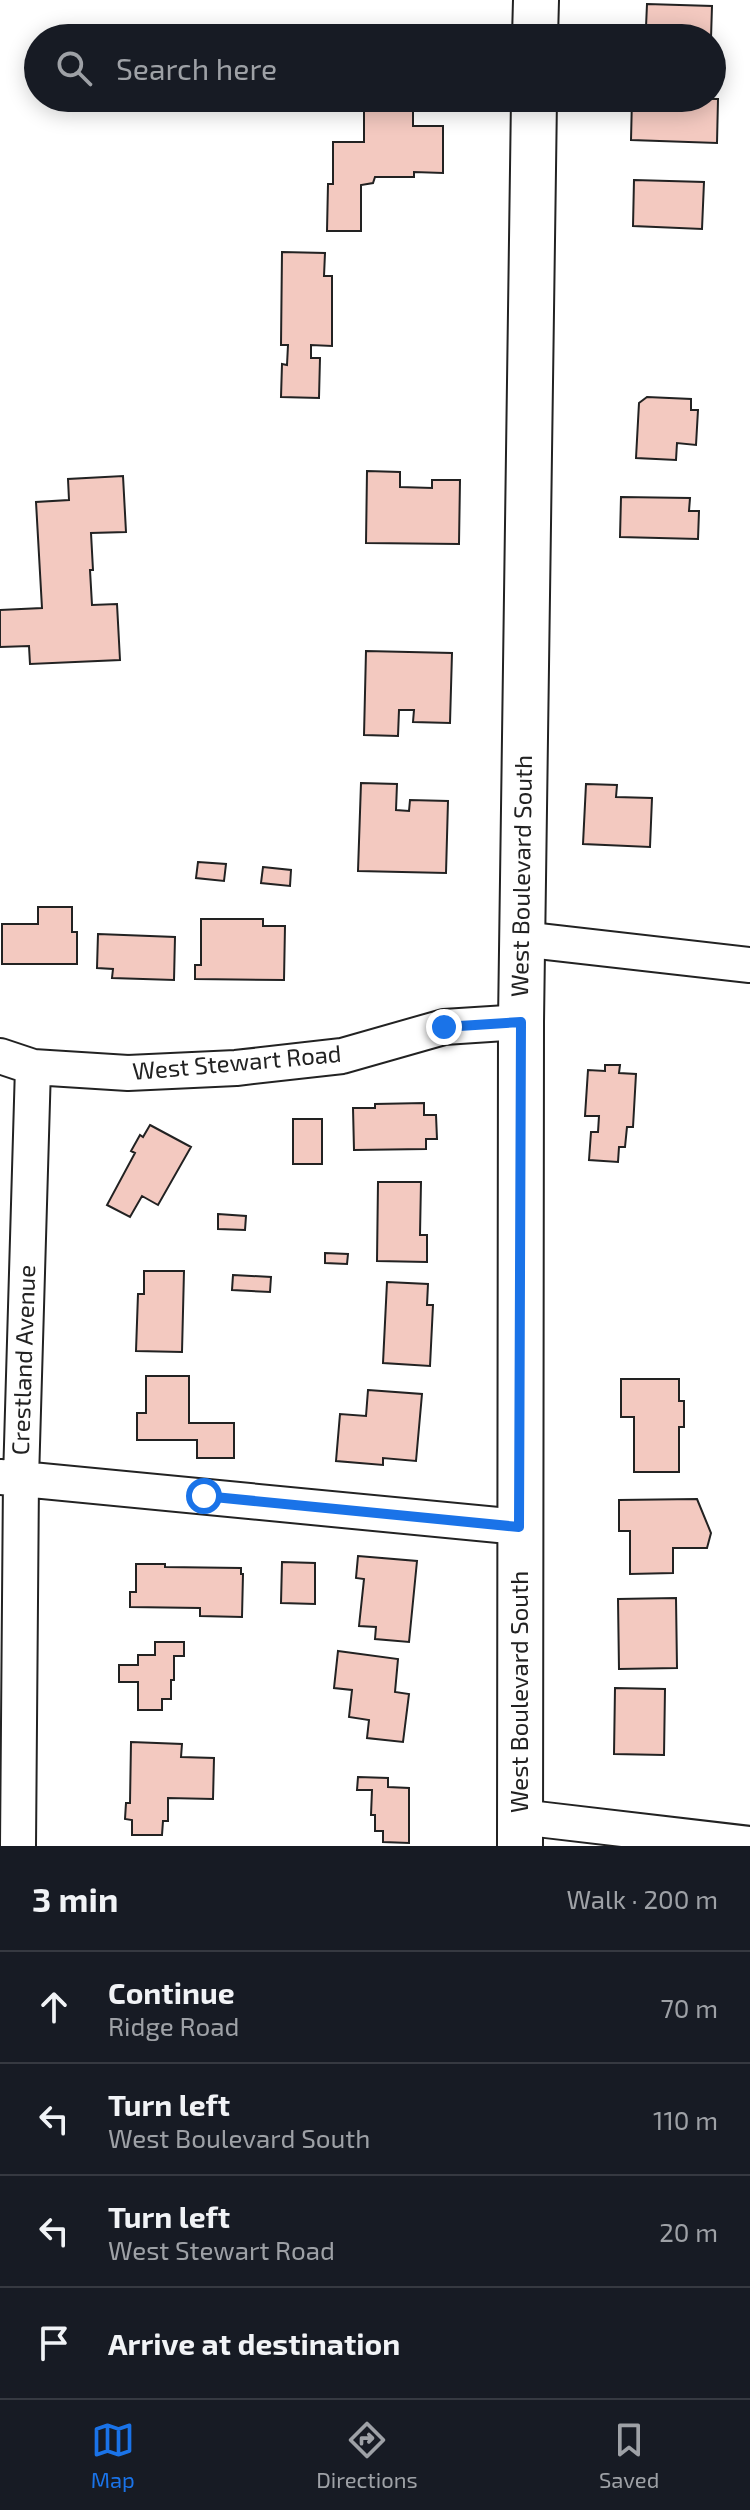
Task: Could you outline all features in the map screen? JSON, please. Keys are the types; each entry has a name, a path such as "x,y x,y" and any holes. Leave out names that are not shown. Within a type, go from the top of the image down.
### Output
{"main road":[{"path":"535,24 536,0"},
{"name":"West Boulevard South","path":"520,1831 521,939 534,112"}],"street":[{"path":"521,939 750,965"},
{"name":"West Stewart Road","path":"0,1056 33,1067 128,1073 236,1068 342,1056 444,1027 521,1022"},
{"name":"Crestland Avenue","path":"18,1846 10,1478 33,1067"},
{"path":"10,1478 519,1527"},
{"path":"520,1831 750,1844"}],"building":[{"path":"647,4 712,6 711,24 646,24"},
{"path":"364,112 413,112 413,126 443,126 443,173 414,172 414,177 375,177 373,183 361,185 361,231 327,231 328,184 333,184 333,142 364,142"},
{"path":"632,112 718,112 717,143 631,140"},
{"path":"634,180 704,182 702,229 633,226"},
{"path":"282,252 325,253 324,276 332,276 332,346 311,345 311,358 320,358 319,398 281,397 282,364 287,365 288,345 281,345"},
{"path":"647,397 691,399 691,410 698,410 696,445 677,443 676,460 636,458 639,403"},
{"path":"367,471 400,472 400,487 432,488 432,480 460,480 459,544 366,543"},
{"path":"123,476 126,532 91,533 93,570 90,570 92,605 117,604 120,660 30,664 29,646 0,647 0,610 42,608 36,502 69,500 68,479"},
{"path":"621,497 690,498 689,511 699,511 698,539 620,537"},
{"path":"366,651 452,653 450,723 413,722 414,710 399,710 398,736 364,735"},
{"path":"361,783 397,784 396,810 409,811 410,800 448,801 446,873 358,871"},
{"path":"586,784 617,785 616,797 652,798 650,847 583,844"},
{"path":"198,862 226,864 224,881 196,878"},
{"path":"263,867 291,870 290,886 261,883"},
{"path":"38,907 72,907 72,932 77,932 77,964 2,964 2,924 38,924"},
{"path":"201,919 263,919 263,926 285,926 284,980 195,979 195,965 201,965"},
{"path":"98,934 175,937 174,980 112,978 113,969 97,968"},
{"path":"605,1065 620,1065 619,1073 636,1074 633,1127 627,1127 625,1147 619,1147 618,1162 589,1160 591,1132 598,1132 599,1116 585,1116 588,1070 605,1071"},
{"path":"424,1103 424,1115 436,1115 437,1139 426,1139 426,1149 354,1150 353,1108 375,1108 375,1104"},
{"path":"293,1119 322,1119 322,1164 293,1164"},
{"path":"150,1125 191,1147 158,1205 142,1196 130,1217 107,1205 135,1153 131,1151"},
{"path":"378,1182 421,1182 420,1235 427,1235 427,1262 377,1261"},
{"path":"218,1214 246,1216 245,1230 218,1229"},
{"path":"325,1253 348,1254 347,1264 325,1263"},
{"path":"144,1271 184,1271 182,1352 136,1351 138,1294 144,1294"},
{"path":"233,1275 271,1277 270,1292 232,1290"},
{"path":"387,1282 428,1284 427,1305 433,1305 430,1366 383,1363"},
{"path":"146,1376 189,1376 189,1423 234,1423 234,1458 197,1458 197,1440 137,1440 137,1413 146,1413"},
{"path":"621,1379 679,1379 679,1401 684,1401 684,1427 679,1427 679,1472 634,1472 634,1417 621,1417"},
{"path":"368,1390 422,1394 416,1461 383,1458 383,1465 336,1461 340,1414 366,1416"},
{"path":"697,1499 711,1533 707,1548 673,1548 673,1573 630,1574 630,1531 619,1531 619,1500"},
{"path":"358,1556 417,1561 409,1642 375,1639 376,1627 359,1626 364,1579 356,1578"},
{"path":"282,1562 315,1563 315,1604 281,1603"},
{"path":"136,1564 241,1568 242,1617 200,1616 200,1608 130,1607 130,1592 136,1592"},
{"path":"676,1598 677,1668 619,1669 618,1599"},
{"path":"155,1642 184,1642 184,1656 174,1656 171,1699 162,1699 162,1710 138,1710 138,1682 119,1682 119,1665 138,1665 138,1655 155,1655"},
{"path":"338,1651 398,1659 395,1692 409,1694 403,1742 367,1738 369,1720 349,1717 352,1690 334,1688"},
{"path":"615,1688 665,1689 664,1755 614,1754"},
{"path":"131,1742 182,1744 181,1757 214,1758 213,1799 168,1798 168,1821 163,1821 162,1835 132,1835 132,1820 125,1819 126,1803 130,1803"},
{"path":"358,1777 388,1778 388,1787 409,1788 409,1843 383,1842 383,1831 375,1831 375,1815 371,1815 372,1790 357,1790"}],"route":[{"path":"204,1496 519,1527 521,1022 444,1027"}]}
